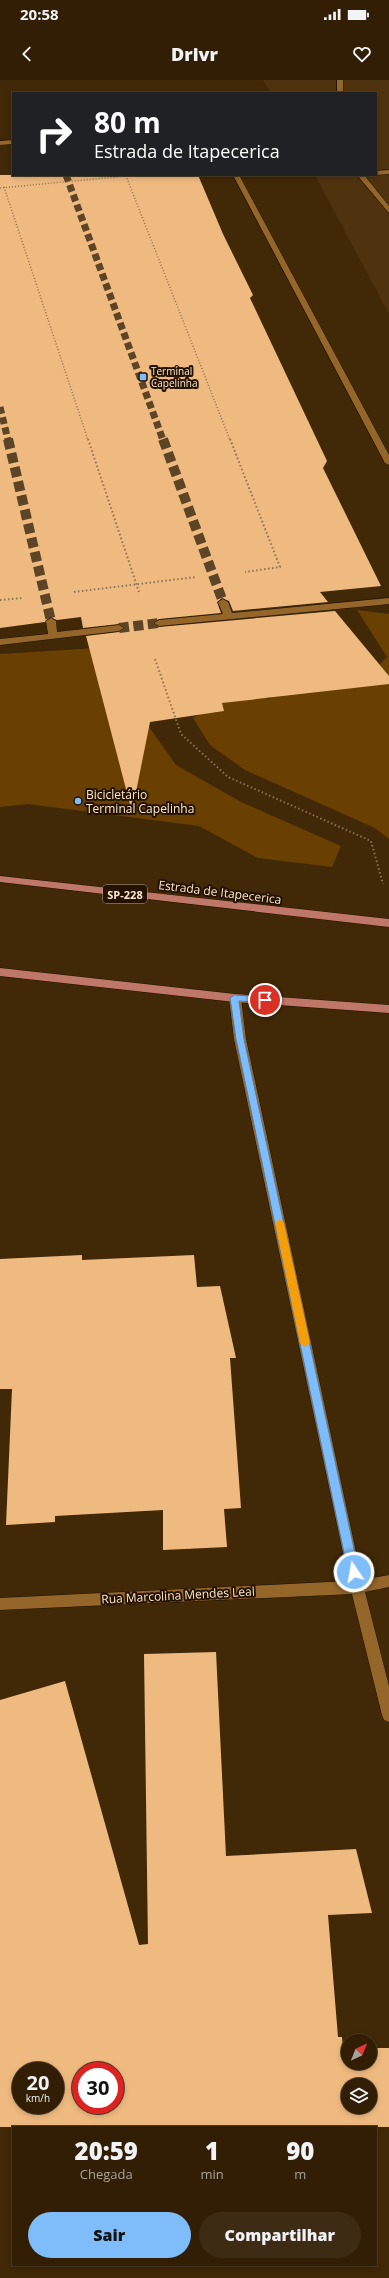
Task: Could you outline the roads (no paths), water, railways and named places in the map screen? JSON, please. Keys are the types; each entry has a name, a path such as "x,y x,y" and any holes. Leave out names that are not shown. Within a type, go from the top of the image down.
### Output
{"main road":[{"name":"Estrada de Itapecerica","path":"0,878 389,924"},
{"path":"0,972 234,998 389,1009"}],"street":[{"path":"340,80 340,92"},
{"path":"0,143 12,142"},
{"path":"377,174 389,172"},
{"path":"237,176 389,463"},
{"path":"361,176 389,211"},
{"path":"159,623 388,600"},
{"path":"224,602 228,615"},
{"path":"51,621 53,634"},
{"path":"0,642 53,634 119,628"},
{"path":"234,998 242,1047 357,1587 389,1715"},
{"name":"Rua Marcolina Mendes Leal","path":"0,1604 357,1587 389,1581"}],"tunnel":[{"path":"66,176 163,440"},
{"path":"0,407 8,440"},
{"path":"8,439 51,621"},
{"path":"163,439 223,602"},
{"path":"119,628 159,623"}],"place":[{"name":"Terminal Capelinha","path":"143,377"},
{"name":"Bicicletário Terminal Capelinha","path":"78,801"}]}
